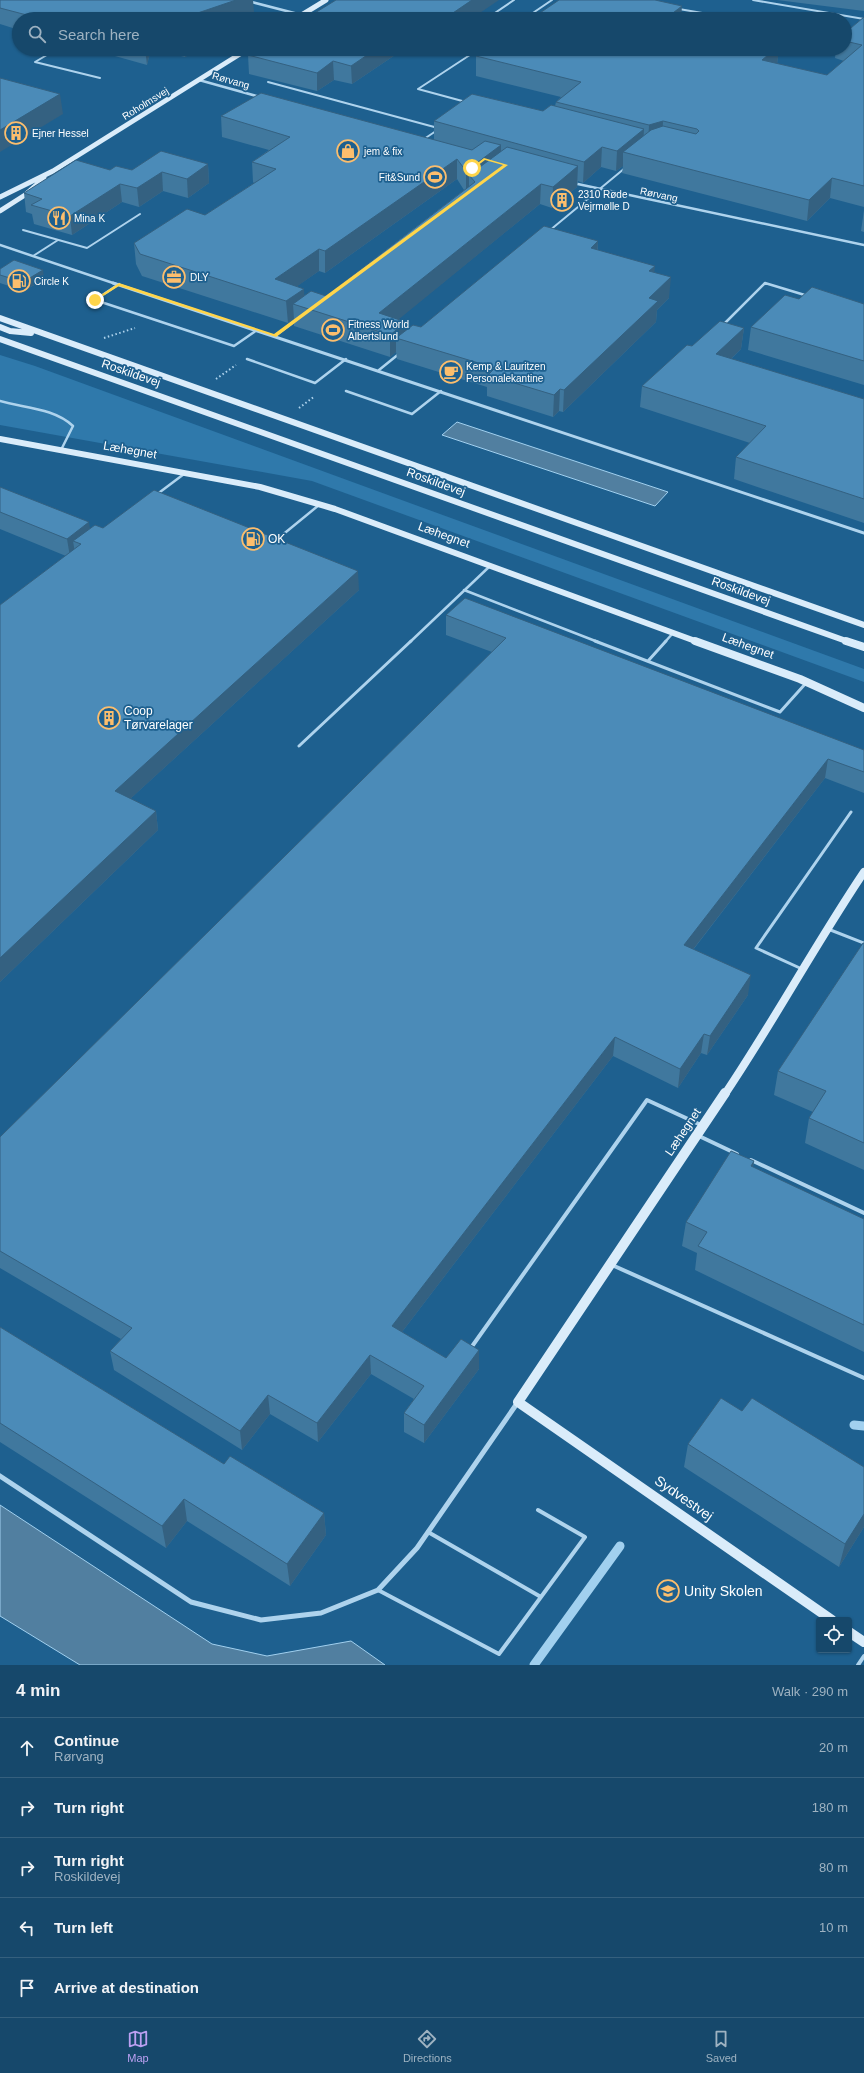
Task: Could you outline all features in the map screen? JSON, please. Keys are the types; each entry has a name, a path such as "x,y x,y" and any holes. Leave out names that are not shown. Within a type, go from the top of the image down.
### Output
{"street":[{"path":"244,0 290,12"},
{"path":"307,12 326,0"},
{"name":"Roholmsvej","path":"0,197 52,171 237,56"},
{"name":"Rørvang","path":"199,80 262,97"},
{"path":"421,141 428,143"},
{"name":"Roholmsvej","path":"0,212 25,195 52,171"},
{"name":"Rørvang","path":"570,182 599,190 864,245"},
{"path":"0,245 441,390 864,533"},
{"name":"Roskildevej","path":"0,318 864,625"},
{"path":"0,327 10,331 46,335"},
{"name":"Roskildevej","path":"0,339 864,647"},
{"name":"Læhegnet","path":"0,439 260,487 320,504 807,682 864,708"},
{"name":"Læhegnet","path":"518,1402 765,1034 826,928 864,872"},
{"path":"0,1476 191,1602 261,1620 321,1613 378,1590 417,1548 518,1402"},
{"name":"Sydvestvej","path":"518,1402 828,1617"},
{"path":"852,1634 864,1642"}],"lane":[{"path":"496,12 514,0"},
{"path":"534,12 552,0"},
{"path":"753,0 823,12"},
{"path":"677,8 699,12"},
{"path":"852,17 864,19"},
{"path":"45,56 35,62 100,78"},
{"path":"468,56 418,89 470,103"},
{"path":"268,82 440,128 421,141"},
{"path":"548,232 627,167"},
{"path":"23,230 86,248 140,214"},
{"path":"33,256 58,240"},
{"path":"720,328 765,283 811,297"},
{"path":"119,284 95,300 234,346 257,330"},
{"path":"274,336 300,317"},
{"path":"379,370 401,352"},
{"path":"247,359 315,383 346,359"},
{"path":"346,391 412,414 441,390"},
{"path":"0,401 68,419 73,426 62,450"},
{"path":"150,500 185,473"},
{"path":"274,542 320,504"},
{"path":"299,746 490,566"},
{"path":"464,590 780,712 807,682"},
{"path":"648,662 673,633"},
{"path":"802,969 756,948 851,812"},
{"path":"826,928 864,944"},
{"path":"474,1345 647,1100 703,1126"},
{"path":"697,1135 739,1154"},
{"path":"746,1158 864,1213"},
{"path":"610,1264 864,1378"},
{"path":"378,1590 499,1654 585,1536 538,1510"},
{"path":"428,1532 541,1597"},
{"path":"858,1665 864,1656"}],"path":[{"path":"79,347 156,320"},
{"path":"201,390 247,359"},
{"path":"284,420 315,396 315,383"}],"shaded area":[{"path":"0,355 35,366 864,669 864,682 312,481 0,425"},
{"path":"457,422 668,492 655,506 442,435"},
{"path":"0,1505 212,1644 267,1656 351,1641 385,1665 80,1665 0,1616"}],"building":[{"path":"0,0 236,0 201,12 15,12 0,8"},
{"path":"336,0 472,0 454,12 316,12"},
{"path":"559,0 655,0 682,6 674,12 541,12"},
{"path":"864,17 864,186 832,178 809,200 623,152 651,130 663,126 696,134 699,131 697,129 663,121 649,125 556,102 581,82 476,56 767,56 762,60 827,75 849,56 852,56 852,54 862,45 852,43 852,27"},
{"path":"252,56 366,56 351,66 333,61 317,73"},
{"path":"0,78 60,94 0,130"},
{"path":"261,93 472,150 485,141 501,145 466,171 457,159 325,251 319,249 275,279 304,289 286,301 140,254 134,243 187,209 205,215 276,169 252,162 290,137 221,116"},
{"path":"472,94 543,111 551,105 644,129 617,151 602,147 584,162 434,121"},
{"path":"507,147 578,166 553,187 541,184 379,313 406,322 390,335 293,304 311,291 326,296 475,182 469,175"},
{"path":"161,151 208,164 187,179 162,172 137,188 120,184 70,216 31,205 42,199 24,193 76,160 110,170 116,166 132,170"},
{"path":"544,226 598,241 591,248 655,266 649,271 671,277 649,298 658,301 564,390 560,389 554,395 488,375 495,368 396,338 413,325 421,327"},
{"path":"14,260 43,270 23,282 0,275 0,269"},
{"path":"812,287 864,304 864,361 751,327 785,295 799,299"},
{"path":"720,321 744,328 716,354 864,399 864,499 736,457 766,426 642,386 687,345 692,346"},
{"path":"0,487 89,522 67,539 0,512"},
{"name":"Coop Tørvarelager","path":"154,490 358,571 115,791 156,811 0,958 0,605 81,544 73,541 95,525 103,528"},
{"path":"465,598 864,750 864,772 828,759 684,945 751,975 710,1036 704,1034 680,1069 615,1037 392,1326 446,1358 461,1339 479,1350 424,1425 404,1413 424,1386 370,1355 317,1423 268,1395 240,1431 110,1351 132,1328 0,1251 0,1137 506,638 446,615"},
{"path":"863,943 864,1143 809,1118 826,1091 778,1071"},
{"path":"731,1151 754,1161 751,1166 864,1219 864,1325 698,1246 707,1232 686,1222"},
{"path":"0,1327 224,1464 230,1456 324,1513 287,1564 184,1499 162,1526 0,1423"},
{"path":"721,1398 742,1411 752,1398 864,1467 864,1514 845,1544 688,1444"}],"waterway":[{"path":"854,1425 864,1426"},
{"path":"534,1665 620,1546"}],"place":[{"name":"Ejner Hessel","path":"16,133"},
{"name":"jem & fix","path":"348,151"},
{"name":"Fit&Sund","path":"435,177"},
{"name":"2310 Røde Vejrmølle D","path":"562,200"},
{"name":"Mina K","path":"59,218"},
{"name":"DLY","path":"174,277"},
{"name":"Circle K","path":"19,281"},
{"name":"Fitness World Albertslund","path":"333,330"},
{"name":"Kemp & Lauritzen Personalekantine","path":"451,372"},
{"name":"OK","path":"253,539"},
{"name":"Coop Tørvarelager","path":"109,718"},
{"name":"Unity Skolen","path":"668,1591"}],"route":[{"path":"95,300 119,284 274,336 506,165 484,159 472,168"}]}
